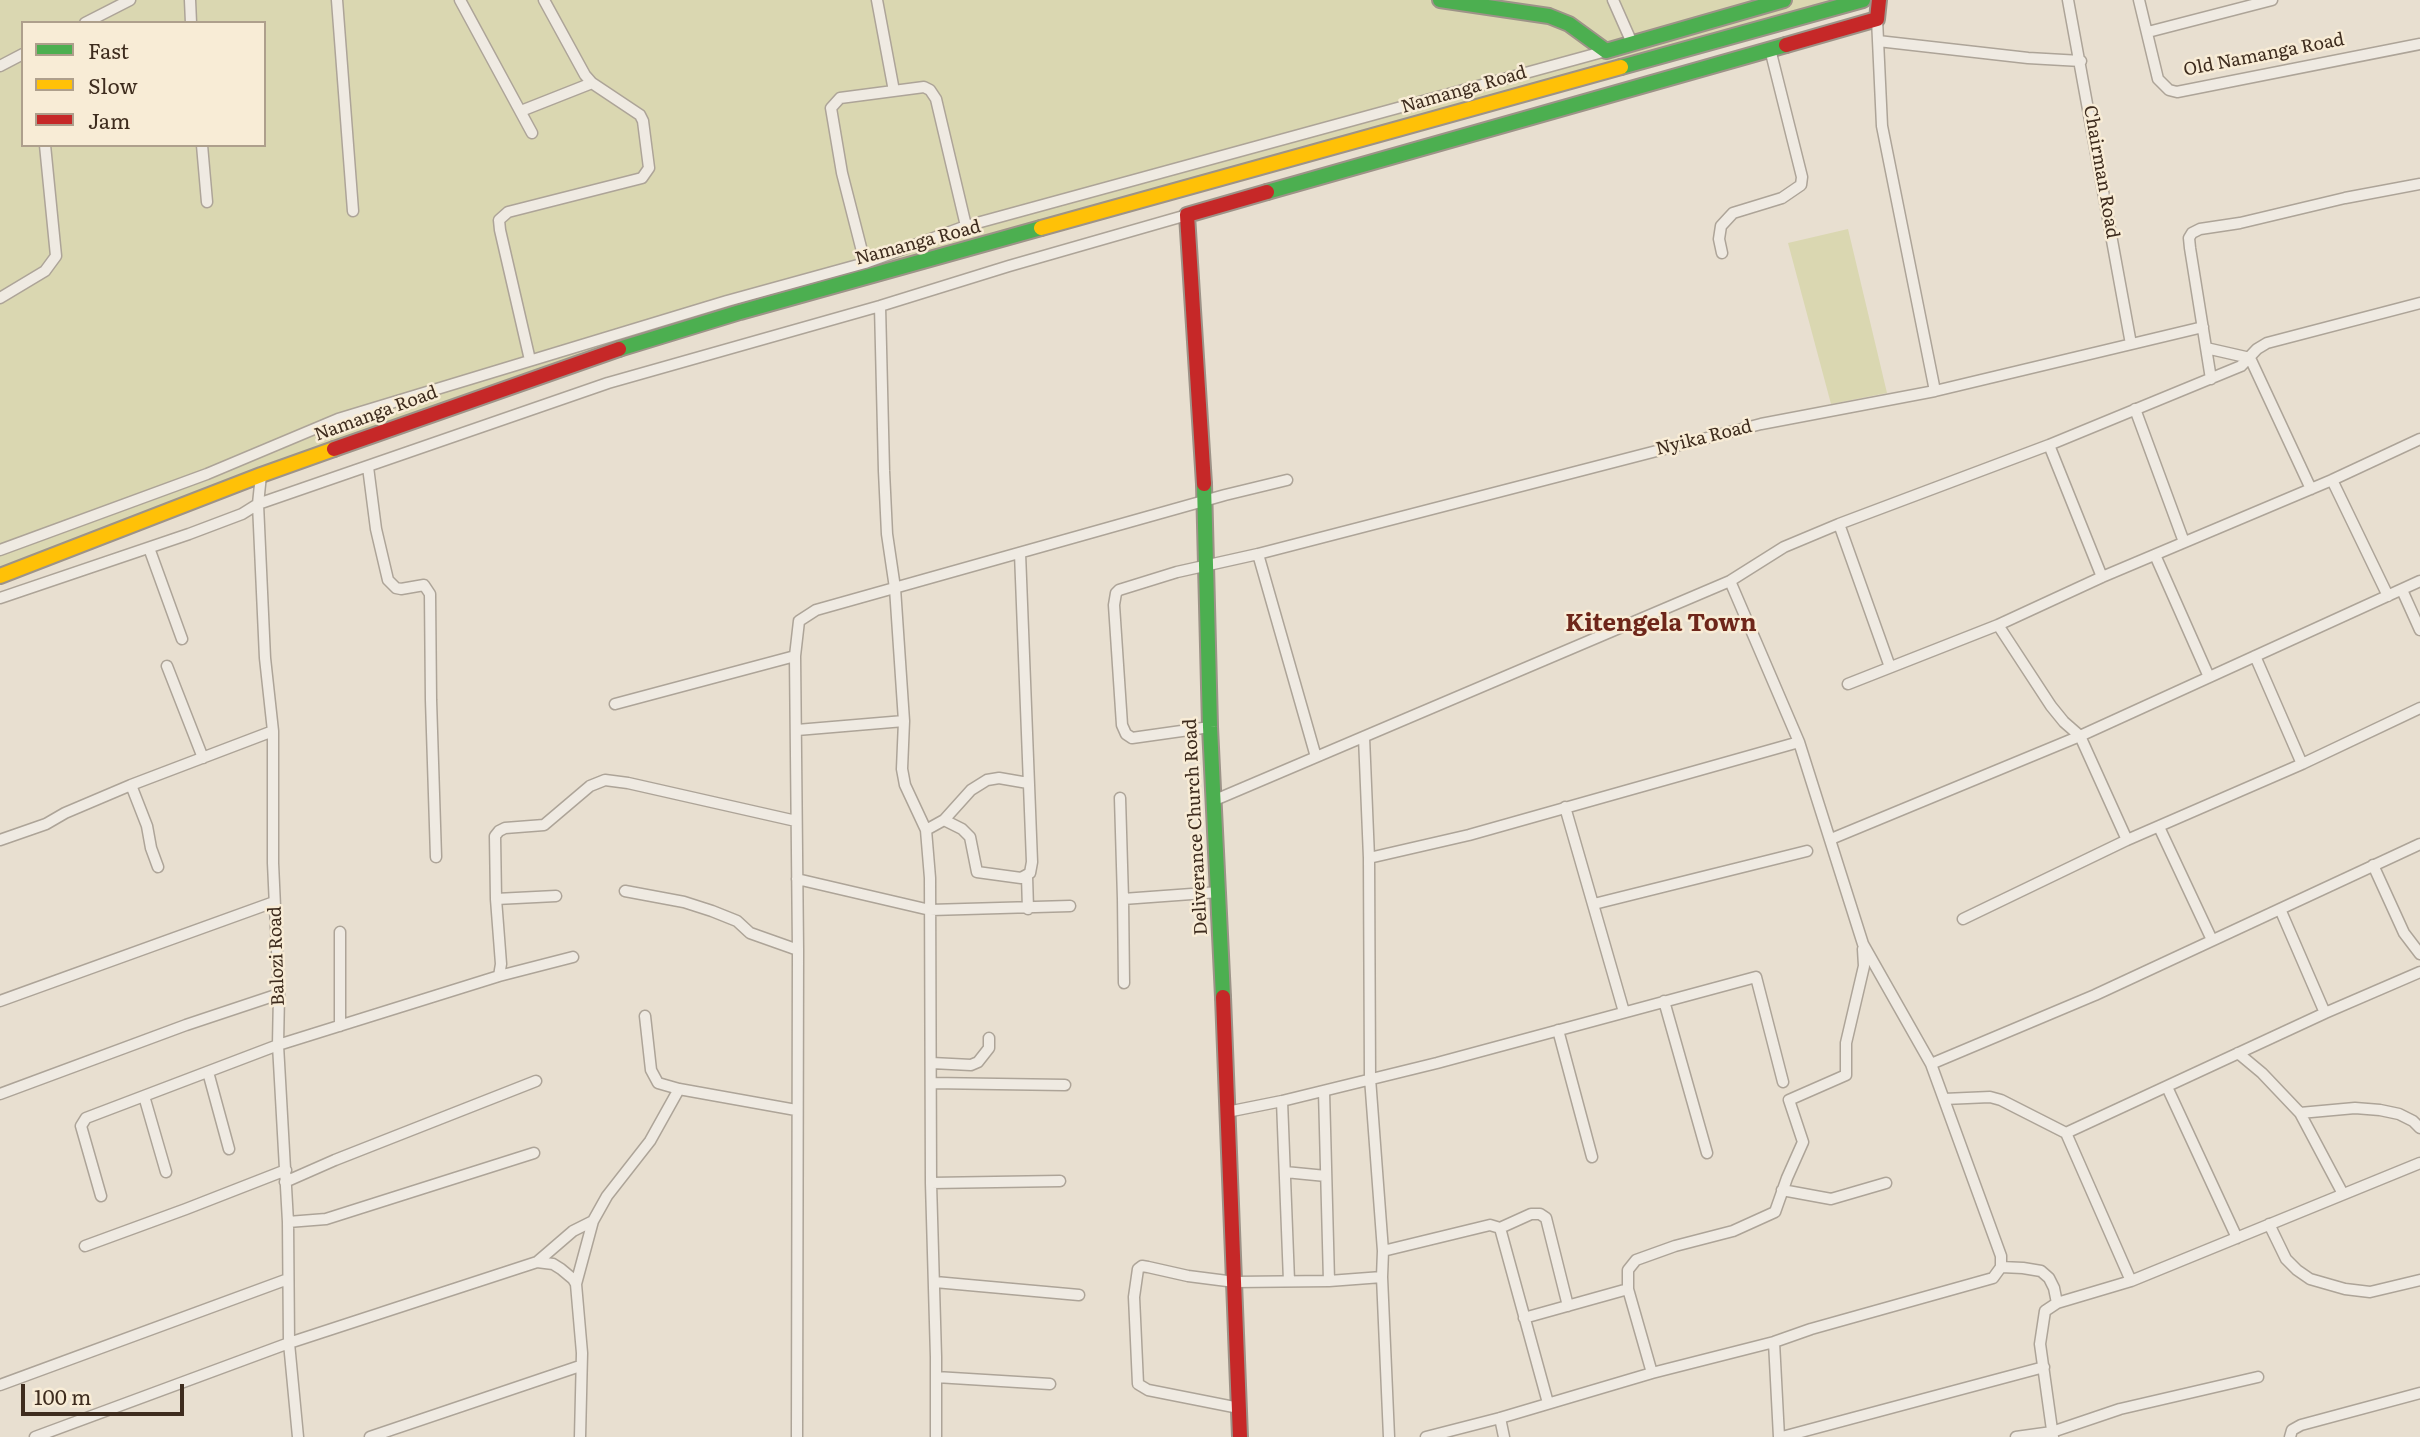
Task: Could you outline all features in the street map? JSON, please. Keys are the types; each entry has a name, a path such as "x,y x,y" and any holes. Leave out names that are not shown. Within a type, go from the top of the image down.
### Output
{"main road":[{"path":"1440,0 1518,5 1569,24 1606,51 1784,0"},
{"name":"Namanga Road","path":"0,576 261,475 606,353 740,312 1863,0"},
{"path":"1186,215 1877,19 1879,0"},
{"name":"Deliverance Church Road","path":"1186,215 1208,565 1210,726 1240,1437"}],"street":[{"path":"88,21 111,5 130,0"},
{"path":"190,0 191,21"},
{"path":"337,0 353,211"},
{"path":"460,0 533,133"},
{"path":"530,360 499,220 508,212 642,178 649,168 643,121 640,116 592,83 585,75 544,0"},
{"path":"877,0 894,91"},
{"path":"1613,0 1632,43"},
{"name":"Chairman Road","path":"2068,0 2131,344"},
{"name":"Old Namanga Road","path":"2138,0 2158,79 2169,90 2177,92 2420,44"},
{"path":"2148,32 2272,0"},
{"path":"1877,19 1882,125 1935,391"},
{"path":"1878,41 2028,58 2081,61"},
{"path":"1722,253 1719,239 1721,226 1733,213 1782,198 1801,185 1802,177 1770,49"},
{"path":"0,550 207,474 338,419 727,301 865,263 966,226 1606,51"},
{"path":"0,66 21,55"},
{"path":"521,111 592,83"},
{"path":"865,263 842,173 831,108 840,98 924,87 934,95 966,226"},
{"path":"1352,120 1360,139"},
{"path":"0,298 45,271 56,256 45,147"},
{"path":"202,147 206,202"},
{"path":"1187,166 1193,185"},
{"path":"2211,379 2190,248 2189,238 2192,233 2200,229 2240,223 2345,198 2420,184"},
{"path":"0,598 149,548 242,514 258,504 608,383 1186,215"},
{"path":"1215,800 1730,581 1784,547 2241,366 2256,349 2267,343 2420,303"},
{"path":"880,306 886,521 895,588 904,721 902,768 905,785 926,830 930,878 936,1437"},
{"name":"Nyika Road","path":"1210,726 1132,738 1126,734 1122,725 1115,605 1116,593 1124,587 1761,424 1935,391 2203,327"},
{"path":"2206,348 2250,358"},
{"path":"2250,358 2311,489"},
{"path":"2135,409 2184,542"},
{"path":"1848,684 1998,625 2420,439"},
{"path":"2049,444 2102,577"},
{"path":"368,467 376,529 388,580 401,589 424,585 430,594 430,700 436,857"},
{"name":"Balozi Road","path":"261,475 258,504 265,658 273,731 274,902 279,994 278,1045 288,1222 289,1343 298,1437"},
{"path":"797,1437 798,950 795,656 799,621 808,614 895,588 1287,480"},
{"path":"2332,480 2388,596"},
{"path":"1839,524 1890,667"},
{"path":"149,548 182,639"},
{"path":"944,820 962,829 970,837 977,872 1021,878 1030,873 1032,862 1020,553"},
{"path":"1258,554 1316,757"},
{"path":"2155,555 2209,677"},
{"path":"1426,1437 1652,1373 1774,1342 1993,1278 2001,1267 2001,1256 1931,1064 1863,944 1800,742 1730,581"},
{"path":"1831,839 2080,736 2420,581"},
{"path":"2402,590 2420,630"},
{"path":"1998,625 2051,706 2080,736 2127,841"},
{"path":"615,704 795,656"},
{"path":"2255,656 2302,764"},
{"path":"167,666 203,758"},
{"path":"1963,919 2420,708"},
{"path":"797,730 904,721"},
{"path":"0,841 46,824 131,785 273,731"},
{"path":"1364,737 1369,858 1370,1078 1383,1251 1389,1437"},
{"path":"1369,858 1469,835 1800,742"},
{"path":"926,830 944,820 971,790 986,780 999,778 1028,783"},
{"path":"499,976 501,964 495,836 499,831 505,828 544,825 597,782 605,780 796,821"},
{"path":"131,785 147,826 158,867"},
{"path":"1120,798 1124,983"},
{"path":"1565,807 1624,1012"},
{"path":"2159,827 2212,940"},
{"path":"1931,1064 2095,995 2420,844"},
{"path":"1594,904 1807,851"},
{"path":"2373,866 2404,933 2420,954"},
{"path":"1027,876 1028,909"},
{"path":"797,879 930,910 1070,906"},
{"path":"625,891 684,902 712,911 737,921 750,933 798,950"},
{"path":"1123,899 1219,892"},
{"path":"496,899 556,896"},
{"path":"0,1001 274,902"},
{"path":"2280,909 2325,1013"},
{"path":"340,932 340,1026"},
{"path":"1652,1373 1628,1289 1628,1270 1636,1261 1675,1246 1733,1231 1775,1212 1803,1142 1789,1100 1846,1075 1846,1043 1864,966 1863,944"},
{"path":"101,1196 81,1126 82,1121 278,1045 499,976 573,957"},
{"path":"2066,1133 2420,972"},
{"path":"1227,1112 1324,1091 1756,977 1783,1082"},
{"path":"0,1094 186,1025 279,994"},
{"path":"1664,1000 1707,1153"},
{"path":"645,1016 653,1078 658,1083 796,1110"},
{"path":"1558,1030 1592,1157"},
{"path":"932,1063 971,1065 978,1062 989,1048 989,1038"},
{"path":"2238,1053 2262,1073 2300,1113 2343,1194"},
{"path":"208,1072 229,1149"},
{"path":"285,1182 536,1081"},
{"path":"931,1083 1065,1085"},
{"path":"2167,1087 2237,1238"},
{"path":"580,1437 582,1353 576,1284 593,1221 607,1196 650,1141 679,1089"},
{"path":"1324,1091 1329,1281"},
{"path":"144,1096 166,1172"},
{"path":"1944,1099 1990,1097 2001,1100 2066,1133 2131,1281"},
{"path":"1282,1101 1289,1281"},
{"path":"2300,1113 2355,1108 2380,1110 2399,1114 2420,1128"},
{"path":"288,1222 326,1219 534,1153"},
{"path":"2052,1434 2040,1344 2045,1311 2057,1303 2131,1281 2420,1164"},
{"path":"85,1246 286,1170"},
{"path":"1285,1172 1325,1176"},
{"path":"932,1183 1060,1181"},
{"path":"1782,1190 1831,1199 1886,1183"},
{"path":"1383,1251 1490,1225 1500,1228 1531,1214 1540,1214 1546,1218 1568,1306"},
{"path":"35,1437 289,1343 537,1262 573,1231 593,1221"},
{"path":"2269,1224 2286,1259 2311,1279 2352,1291 2370,1292 2420,1280"},
{"path":"1500,1228 1548,1403"},
{"path":"537,1262 553,1264 567,1273 576,1284"},
{"path":"1239,1408 1148,1390 1138,1384 1135,1297 1138,1269 1148,1267 1235,1282 1329,1281 1382,1276"},
{"path":"2001,1267 2040,1271 2049,1278 2057,1303"},
{"path":"0,1385 288,1279"},
{"path":"935,1282 1079,1296"},
{"path":"1524,1318 1628,1289"},
{"path":"1774,1342 1780,1437 2043,1367"},
{"path":"370,1437 580,1366"},
{"path":"936,1377 1050,1384"},
{"path":"2016,1437 2052,1434 2120,1409 2258,1377"},
{"path":"2290,1437 2292,1430 2301,1424 2420,1393"},
{"path":"1500,1418 1504,1437"}],"shaded area":[{"path":"0,0 1863,0 740,312 0,573"},
{"path":"1848,229 1887,393 1831,404 1788,243"}],"traffic: fast":[{"path":"1440,0 1549,16 1569,24 1606,51 1784,0"},
{"path":"1621,67 1863,0"},
{"path":"1267,192 1786,45"},
{"path":"619,349 740,312 1041,228"},
{"path":"1204,484 1210,727 1223,997"}],"traffic: slow":[{"path":"1041,228 1621,67"},
{"path":"0,576 334,449"}],"traffic: jam":[{"path":"1786,45 1877,19 1879,0"},
{"path":"1204,484 1187,215 1267,192"},
{"path":"334,449 619,349"},
{"path":"1223,997 1240,1437"}],"district":[{"name":"Kitengela Town","path":"1661,624"}]}
